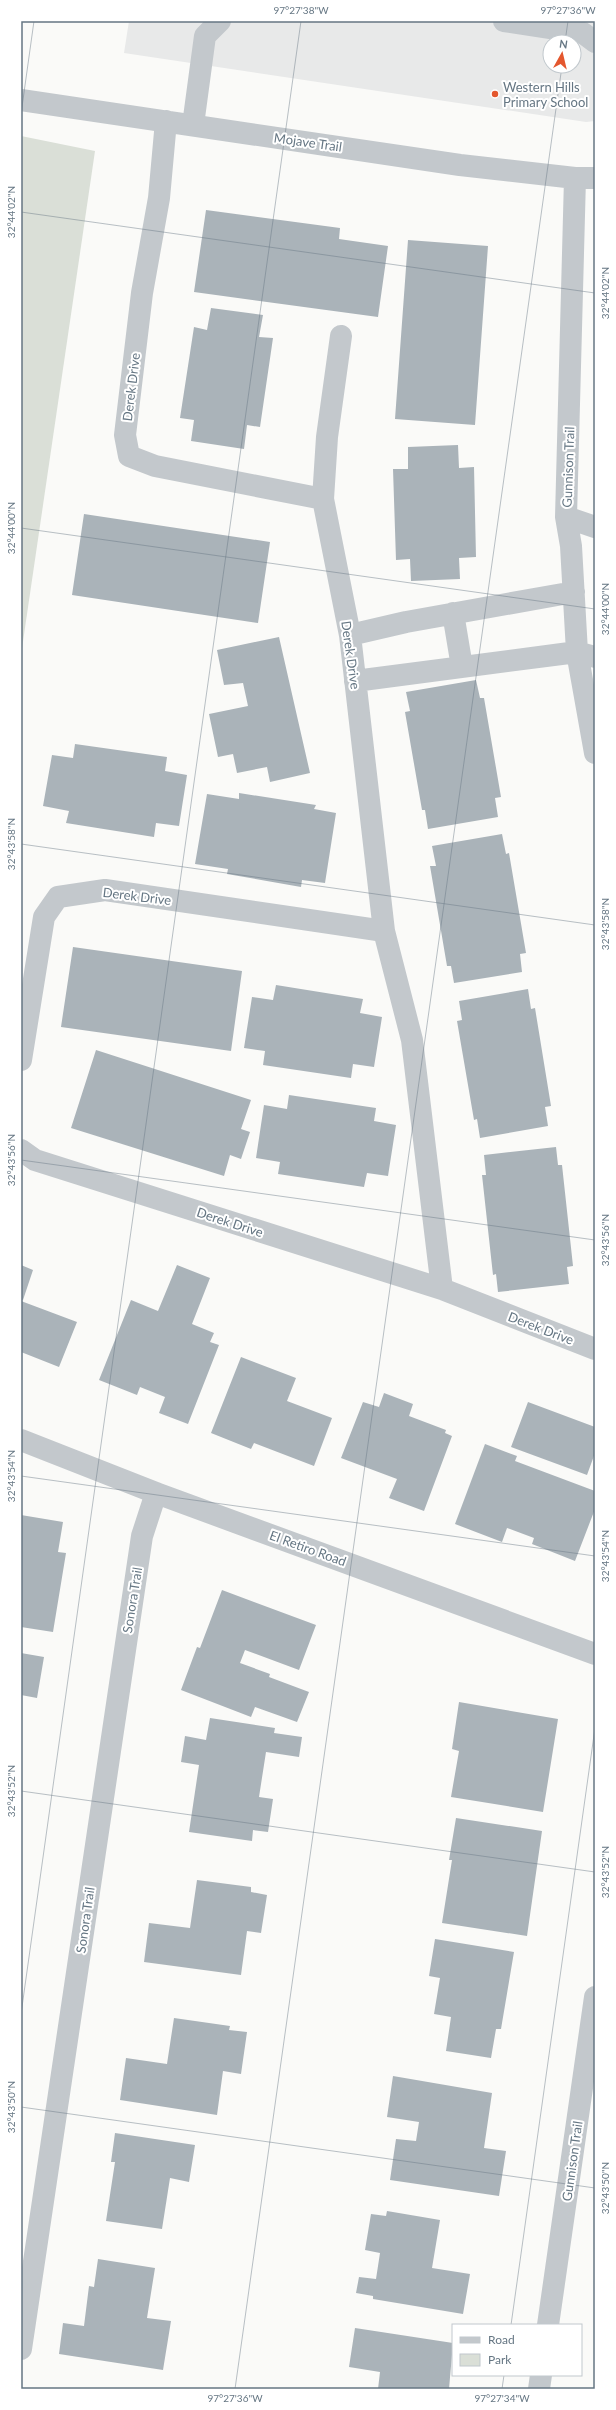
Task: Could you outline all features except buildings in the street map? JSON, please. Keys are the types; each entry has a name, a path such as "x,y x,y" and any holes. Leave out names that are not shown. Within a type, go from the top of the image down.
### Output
{"street":[{"path":"194,125 204,36 220,21"},
{"path":"504,21 583,33 595,42"},
{"name":"Mojave Trail","path":"21,100 460,165 585,178"},
{"name":"Derek Drive","path":"166,121 159,198 142,293 125,435 129,456 155,466 324,499"},
{"name":"Gunnison Trail","path":"585,178 566,517 571,546 574,592 586,655 595,753"},
{"name":"Derek Drive","path":"341,336 327,437 324,499 350,635 384,931 412,1040 442,1289"},
{"path":"566,517 595,527"},
{"path":"350,635 453,613 574,592"},
{"path":"453,613 462,667"},
{"path":"355,681 462,667 586,655"},
{"name":"Derek Drive","path":"21,1060 44,917 58,897 105,890 384,931"},
{"name":"Derek Drive","path":"21,1150 35,1160 442,1289 595,1348"},
{"name":"El Retiro Road","path":"21,1440 156,1493 595,1654"},
{"name":"Sonora Trail","path":"21,2349 142,1536 156,1493"},
{"name":"Gunnison Trail","path":"548,2324 595,1997"},
{"path":"539,2389 541,2376"}],"shaded area":[{"name":"Western Hills Primary School","path":"129,21 595,21 595,121 586,122 124,53"}],"green space":[{"path":"21,136 95,151 21,655"}],"place":[{"name":"Western Hills Primary School","path":"495,94"}]}
